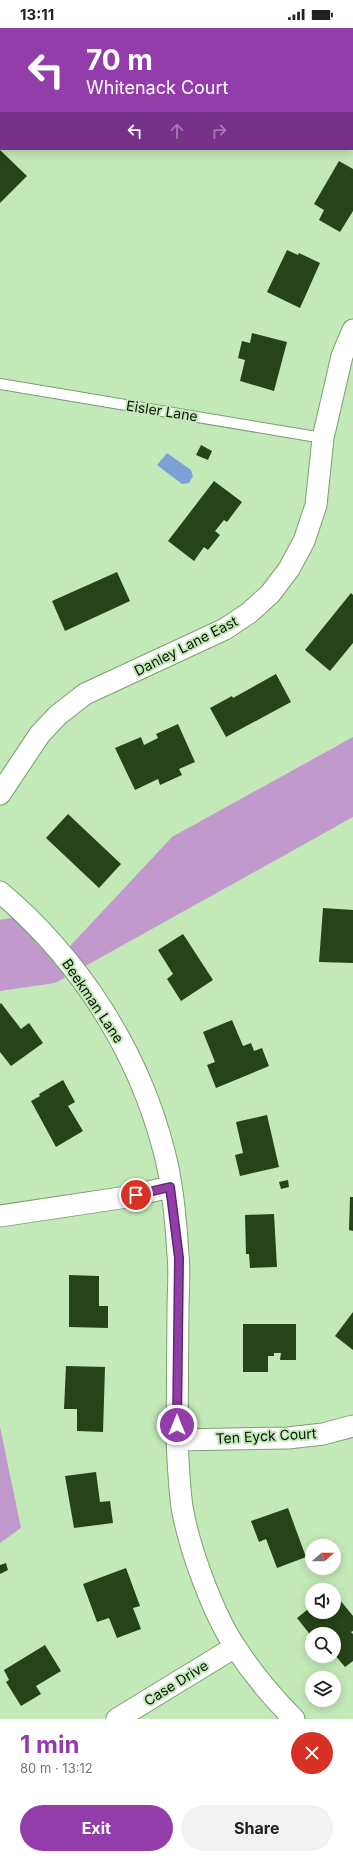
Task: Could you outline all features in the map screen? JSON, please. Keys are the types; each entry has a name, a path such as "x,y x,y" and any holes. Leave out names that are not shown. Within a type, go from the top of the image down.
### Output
{"street":[{"name":"Danley Lane East","path":"0,794 40,734 58,715 86,694 225,629 248,613 270,594 289,569 304,541 316,504 323,438 342,356 353,330"},
{"name":"Beekman Lane","path":"0,892 55,946 86,985 119,1035 147,1093 165,1152 179,1258 177,1440 182,1508 193,1550 212,1601 235,1647 269,1694 294,1719"},
{"path":"0,1216 127,1196 170,1187"},
{"name":"Ten Eyck Court","path":"177,1440 288,1438 323,1434 353,1426"},
{"name":"Case Drive","path":"117,1719 235,1647"}],"lane":[{"name":"Eisler Lane","path":"0,384 323,438"}],"shaded area":[{"path":"353,737 353,817 55,983 0,991 0,920 16,917 58,959 172,837"},
{"path":"0,1427 21,1528 0,1543"}],"water":[{"path":"167,453 191,470 193,476 189,483 182,484 157,465"}],"building":[{"path":"0,150 27,176 0,203"},
{"path":"339,161 353,169 353,211 340,232 319,220 324,210 314,204"},
{"path":"287,250 298,255 299,253 320,263 300,308 267,292"},
{"path":"252,333 287,342 274,391 240,381 245,360 238,358 242,341 250,343"},
{"path":"201,445 212,451 208,460 196,455"},
{"path":"214,481 242,502 227,522 224,520 215,531 220,535 208,550 204,547 194,561 168,541"},
{"path":"117,572 130,601 65,631 52,601"},
{"path":"351,593 353,595 353,643 330,671 305,650"},
{"path":"276,674 291,702 226,737 210,708 232,696 233,698"},
{"path":"178,724 195,762 179,769 182,775 160,785 158,779 135,790 115,748 141,737 144,745 158,738 156,734"},
{"path":"68,814 121,864 99,888 46,838"},
{"path":"323,908 353,910 353,963 319,962"},
{"path":"183,934 213,980 181,1001 167,979 173,974 158,950"},
{"path":"1,1003 21,1029 29,1023 43,1043 11,1066 0,1052"},
{"path":"232,1020 243,1046 251,1043 254,1051 262,1048 269,1066 216,1088 207,1065 215,1062 203,1032"},
{"path":"63,1080 75,1102 68,1106 83,1131 56,1147 31,1101 40,1096 39,1094"},
{"path":"267,1115 279,1167 240,1176 235,1155 243,1153 236,1122"},
{"path":"288,1180 289,1187 281,1189 279,1182"},
{"path":"350,1197 353,1197 353,1231 349,1230"},
{"path":"274,1214 277,1267 250,1268 249,1254 246,1254 245,1215"},
{"path":"69,1275 99,1276 99,1306 108,1306 108,1328 69,1327"},
{"path":"353,1312 353,1350 335,1336"},
{"path":"243,1324 296,1324 296,1360 280,1360 281,1353 274,1353 274,1356 268,1356 268,1372 243,1372"},
{"path":"66,1366 105,1367 103,1432 77,1431 77,1409 64,1409"},
{"path":"96,1472 100,1502 110,1501 113,1523 74,1528 65,1476"},
{"path":"288,1508 305,1557 277,1568 266,1539 259,1542 251,1521"},
{"path":"6,1563 8,1570 0,1574 0,1565"},
{"path":"126,1568 140,1606 133,1608 141,1629 117,1638 109,1618 97,1622 83,1584"},
{"path":"341,1601 353,1616 353,1631 351,1632 353,1634 353,1661 345,1667 341,1662 341,1627 305,1628 297,1618 305,1612 305,1619 341,1619"},
{"path":"45,1645 61,1671 36,1686 41,1694 21,1706 6,1682 9,1680 4,1670"}],"route":[{"path":"136,1195 170,1187 179,1258 177,1425"}]}
